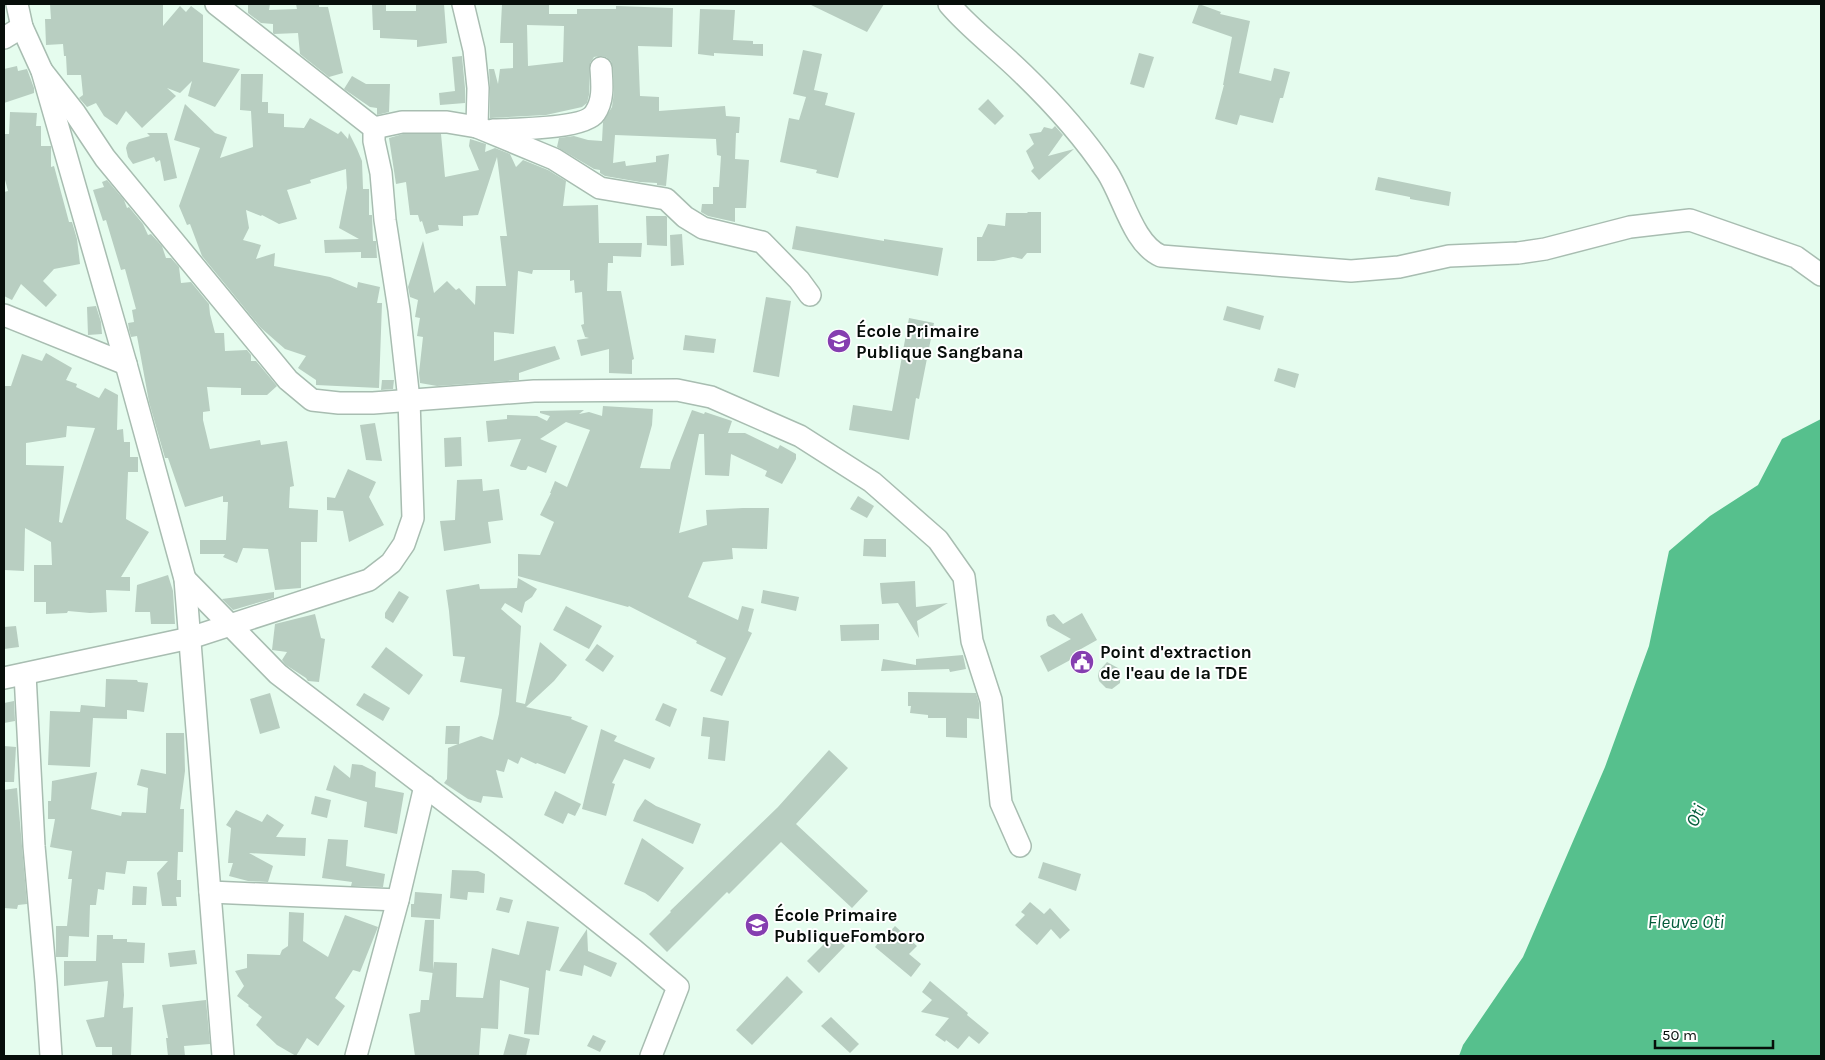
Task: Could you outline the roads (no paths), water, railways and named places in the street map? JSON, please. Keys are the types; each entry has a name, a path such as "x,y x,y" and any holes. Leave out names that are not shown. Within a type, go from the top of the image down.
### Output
{"street":[{"path":"17,4 22,27 42,72 126,364 185,579 223,1056"},
{"path":"216,4 374,128"},
{"path":"463,4 474,50 482,129"},
{"path":"949,4 962,19 1024,74 1072,124 1108,173 1141,239 1152,253 1161,256 1351,272 1398,267 1449,256 1518,253 1545,249 1630,227 1690,220 1796,257 1821,275"},
{"path":"4,38 22,27"},
{"path":"482,129 566,125 584,121 594,116 600,105 602,94 601,68"},
{"path":"42,72 76,112 105,158 288,380 312,400 339,403 373,403 534,390 677,390 711,397 800,436 872,482 938,540 964,577 972,641 991,700 1001,802 1020,846"},
{"path":"374,128 402,122 447,122 482,129 554,159 600,188 666,199 685,217 703,228 762,242 810,295"},
{"path":"4,678 190,638 369,580 391,563 404,544 413,518 409,400 399,310 385,220 381,173 374,141 374,128"},
{"path":"4,315 126,364"},
{"path":"185,579 278,674 506,849 678,987 651,1056"},
{"path":"26,674 34,846 51,1056"},
{"path":"356,1056 398,900 425,786"},
{"path":"210,892 398,900"}],"water":[{"name":"Fleuve Oti","path":"1821,419 1821,1056 1459,1056 1463,1045 1523,957 1605,767 1649,646 1669,551 1710,516 1758,485 1782,439"}],"place":[{"name":"École Primaire Publique Sangbana","path":"839,341"},
{"name":"Point d'extraction de l'eau de la TDE","path":"1082,662"},
{"name":"École Primaire PubliqueFomboro","path":"757,925"}],"water label":[{"name":"Oti","path":"1695,815"}]}
